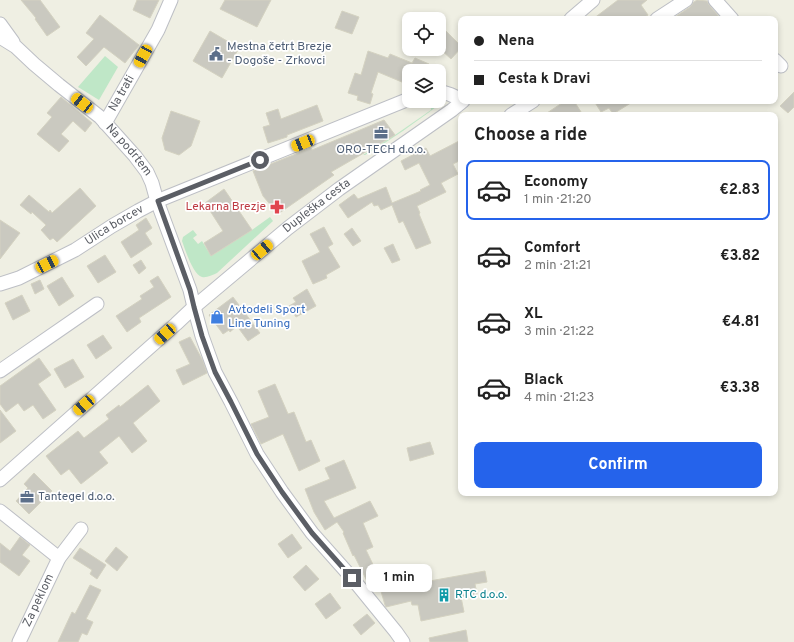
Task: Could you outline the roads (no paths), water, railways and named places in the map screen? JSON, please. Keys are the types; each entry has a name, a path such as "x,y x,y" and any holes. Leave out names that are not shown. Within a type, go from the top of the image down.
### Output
{"street":[{"name":"Na trati","path":"105,123 158,30 171,0"},
{"path":"574,16 593,0"},
{"path":"662,16 686,0"},
{"path":"715,0 729,16"},
{"path":"0,24 16,47"},
{"name":"Na podrtem","path":"0,37 16,47 59,85 100,117 136,156 147,172 190,290 202,336 215,372 257,454 312,533 352,578 403,642"},
{"path":"446,93 458,98"},
{"name":"Ulica borcev","path":"0,284 19,278 75,250 112,226 158,201 402,102"},
{"name":"Dupleška cesta","path":"0,480 194,307 288,228 339,189 452,110 458,104"},
{"path":"516,112 528,104"},
{"path":"0,371 97,304"},
{"name":"Za peklom","path":"0,511 59,558"},
{"name":"Za peklom","path":"19,642 59,558 81,529"}],"place":[{"name":"Mestna četrt Brezje - Dogoše - Zrkovci","path":"216,54"},
{"name":"ORO-TECH d.o.o.","path":"381,133"},
{"name":"Lekarna Brezje","path":"277,207"},
{"name":"Avtodeli Sport Line Tuning","path":"217,317"},
{"name":"Tantegel d.o.o.","path":"27,497"},
{"name":"RTC d.o.o.","path":"444,595"}]}
